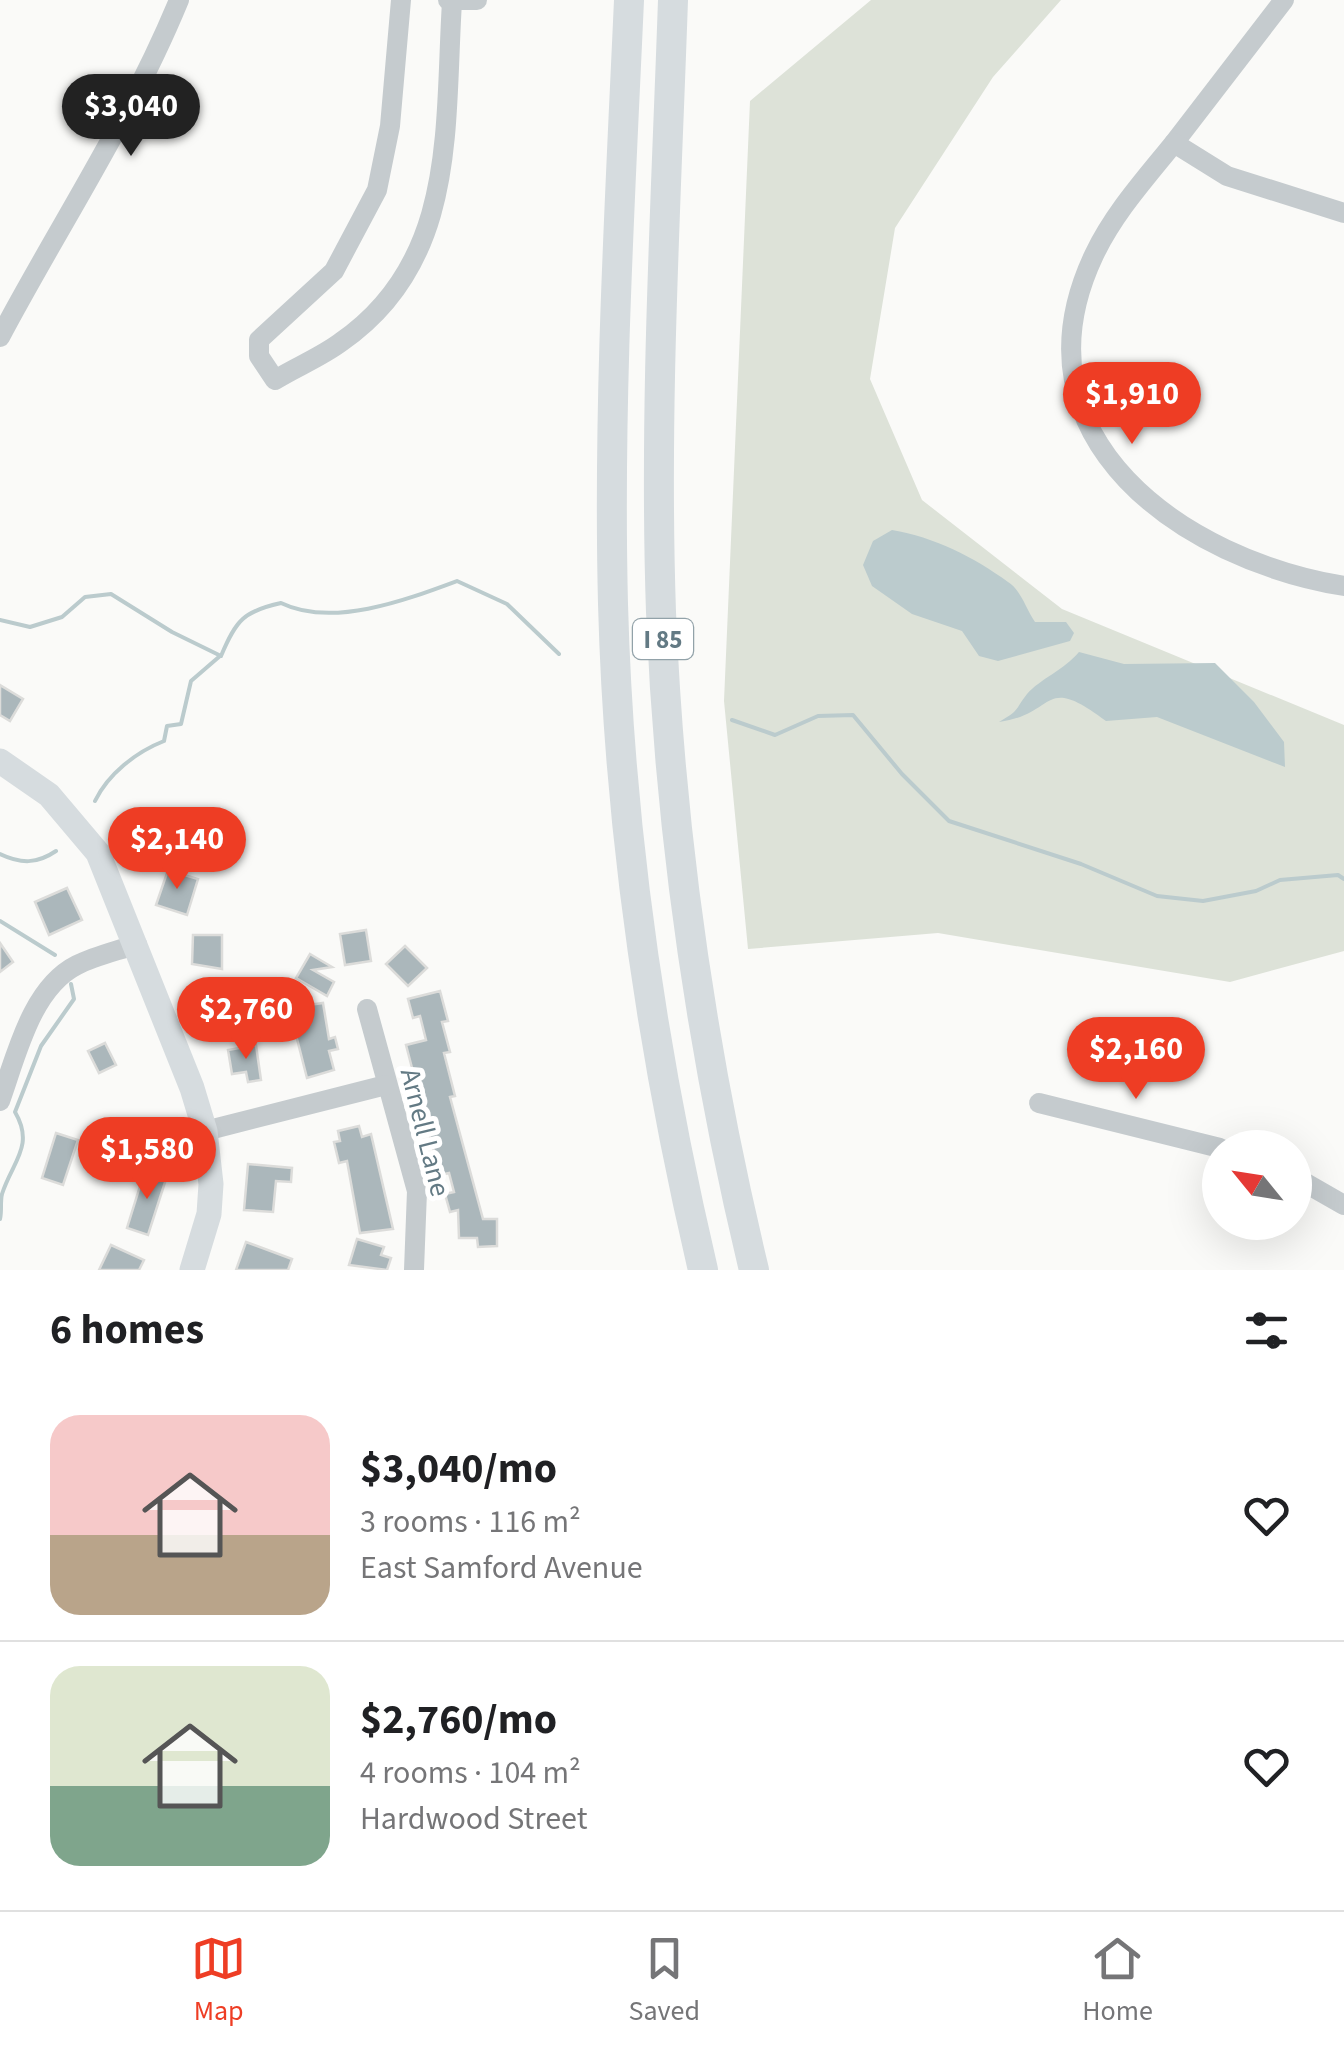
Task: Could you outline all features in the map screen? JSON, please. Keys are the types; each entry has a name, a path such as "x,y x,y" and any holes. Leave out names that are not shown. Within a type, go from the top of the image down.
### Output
{"highway":[{"name":"I 85","path":"628,0 611,434 619,724 634,889 656,1048 703,1270"},
{"name":"I 85","path":"673,0 658,468 670,757 688,934 713,1086 754,1270"}],"main road":[{"path":"0,762 50,795 88,838 108,870 137,944 205,1131 209,1214 192,1270"}],"street":[{"path":"0,337 100,165 147,76 179,0"},
{"path":"400,0 390,126 378,190 334,271 259,340 259,356 274,380 342,342 384,303 415,260 439,193 450,1 477,0"},
{"path":"1284,0 1126,202 1094,256 1083,285 1071,360 1081,404 1112,463 1154,510 1264,567 1293,578 1344,586"},
{"path":"1174,143 1228,176 1344,213"},
{"path":"0,1101 34,1011 51,986 74,966 137,944"},
{"name":"Arnell Lane","path":"368,1009 417,1190 420,1221 414,1270"},
{"path":"205,1131 386,1084"},
{"path":"1039,1103 1202,1144"},
{"path":"1312,1186 1344,1205"}],"shaded area":[{"path":"871,0 1061,0 993,77 895,228 870,379 922,500 1062,609 1344,725 1344,951 1230,982 938,933 748,949 724,701 750,101"},
{"path":"892,530 938,543 981,564 1013,585 1035,622 1066,622 1074,633 1070,641 998,661 979,656 962,631 912,614 872,586 863,565 873,541"},
{"path":"1079,652 1124,664 1215,663 1254,702 1284,742 1285,767 1157,717 1106,721 1070,699 1050,700 1018,718 999,722 1014,712 1032,689"}],"building":[{"path":"0,685 23,699 10,721 0,715"},
{"path":"168,870 198,879 187,915 156,905"},
{"path":"67,888 82,920 49,935 35,902"},
{"path":"366,930 371,961 345,965 340,934"},
{"path":"193,935 222,935 222,969 192,964"},
{"path":"0,943 13,962 0,972"},
{"path":"405,946 427,968 408,986 386,964"},
{"path":"310,954 332,967 313,970 334,982 327,996 296,978"},
{"path":"440,991 448,1021 442,1022 450,1052 444,1053 455,1096 450,1097 483,1219 497,1219 497,1246 478,1247 477,1238 459,1238 458,1210 450,1212 445,1194 454,1192 449,1173 440,1175 406,1045 426,1040 420,1016 413,1018 408,999"},
{"path":"323,1003 329,1039 335,1037 338,1049 329,1051 334,1070 307,1078 296,1035 291,1035 287,1008"},
{"path":"105,1043 116,1065 99,1073 88,1051"},
{"path":"256,1045 261,1080 248,1082 246,1072 232,1074 228,1050"},
{"path":"359,1126 362,1137 371,1134 393,1229 360,1233 347,1161 339,1163 334,1142 340,1141 338,1131"},
{"path":"56,1133 78,1140 63,1185 42,1178"},
{"path":"248,1164 292,1168 291,1182 276,1181 273,1212 244,1210"},
{"path":"145,1170 167,1176 148,1235 127,1228"},
{"path":"357,1239 384,1247 381,1255 391,1258 387,1270 349,1265"},
{"path":"246,1242 292,1259 288,1270 236,1270"},
{"path":"111,1245 144,1260 139,1270 99,1270"}],"waterway":[{"path":"0,620 30,627 62,617 85,597 111,594 172,632 221,656 243,619 268,606 281,603 301,610 346,612 392,603 457,581 507,604 559,654"},
{"path":"95,801 124,765 164,741 167,726 181,724 191,681 220,656"},
{"path":"732,720 775,735 818,716 853,715 902,774 949,821 1081,864 1157,896 1203,901 1256,891 1280,880 1338,875 1344,879"},
{"path":"0,854 29,861 56,851"},
{"path":"0,921 55,955"},
{"path":"0,1219 2,1194 22,1144 21,1124 15,1112 41,1046 74,999 71,984"}]}
